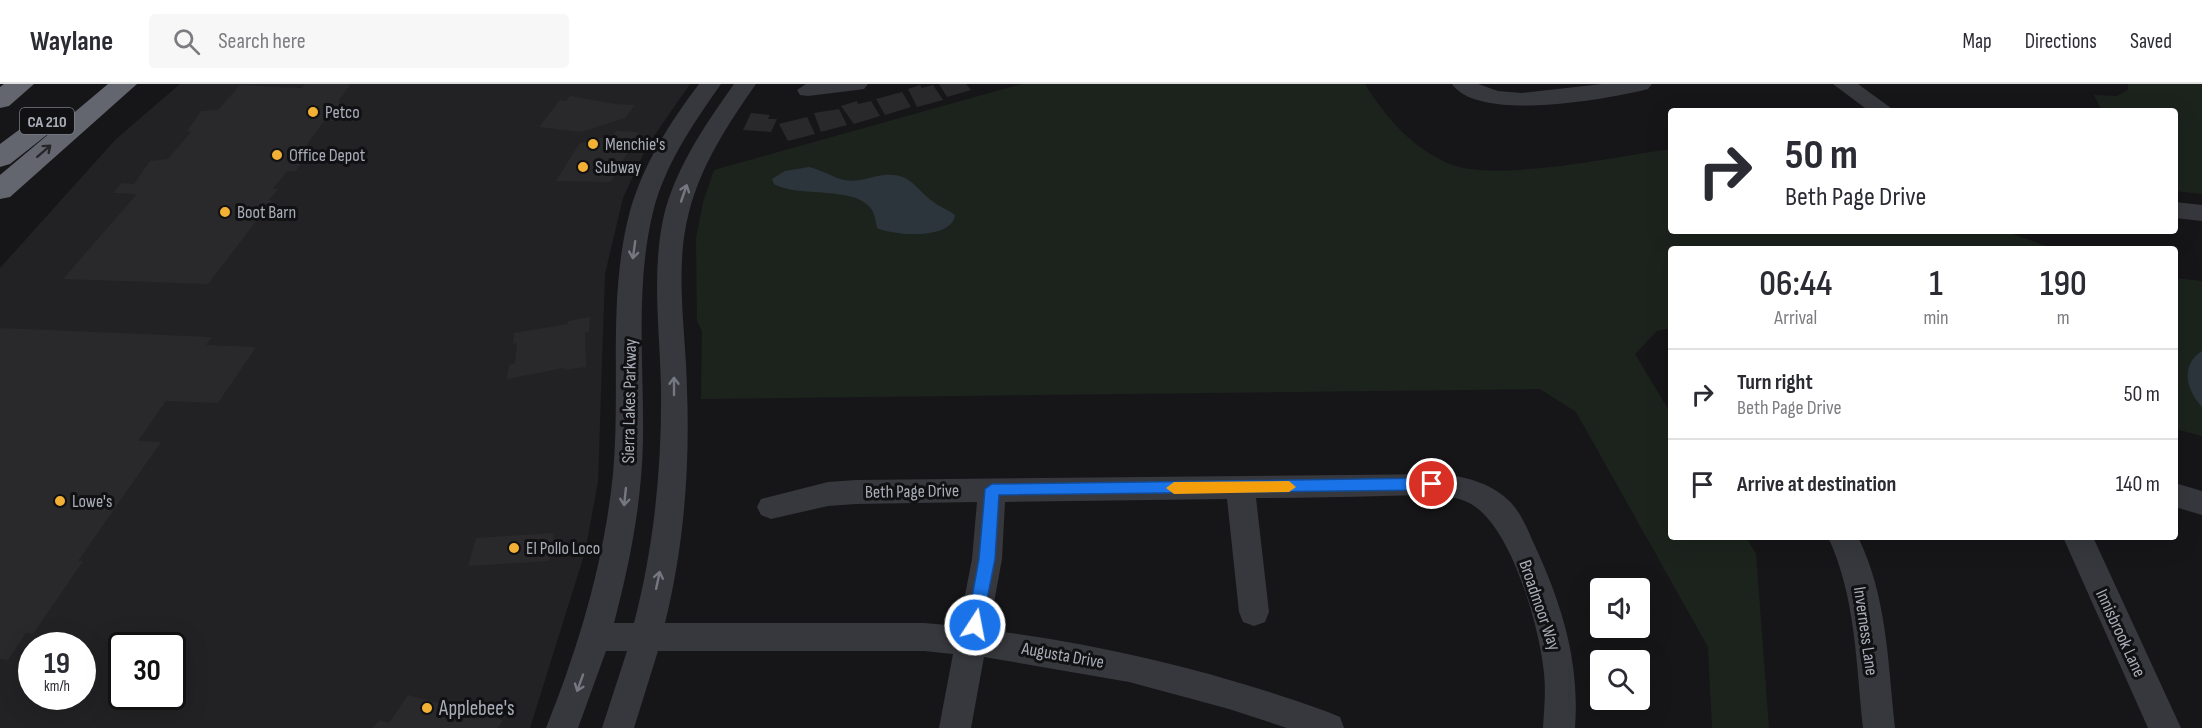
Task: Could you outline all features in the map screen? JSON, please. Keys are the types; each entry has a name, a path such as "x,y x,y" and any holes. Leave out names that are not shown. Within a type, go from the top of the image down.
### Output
{"highway":[{"name":"CA 210","path":"0,100 21,84"},
{"name":"CA 210","path":"0,158 95,84"},
{"path":"0,190 124,84"}],"street":[{"name":"Sierra Lakes Parkway","path":"562,728 595,637 611,581 624,509 630,439 633,263 638,225 658,165 710,84"},
{"path":"618,728 645,637 661,567 672,481 675,386 669,269 677,214 694,165 718,121 745,84"},
{"path":"808,90 857,84"},
{"path":"1463,84 1487,98 1516,100 1641,84"},
{"path":"1844,84 1880,108"},
{"path":"2178,210 2202,213"},
{"name":"Beth Page Drive","path":"771,507 828,494 992,489 1432,484 1468,489 1484,495"},
{"path":"1240,487 1254,612"},
{"path":"955,728 987,559 992,489"},
{"name":"Broadmoor Way","path":"1484,495 1498,505 1507,518 1546,609 1559,660 1561,688 1559,728"},
{"path":"2178,496 2202,503"},
{"name":"Inverness Lane","path":"1844,540 1853,559 1863,597 1879,728"},
{"name":"Innisbrook Lane","path":"2079,540 2165,728"},
{"name":"Augusta Drive","path":"595,637 924,637 1038,649 1141,670 1236,695 1328,728"}],"shaded area":[{"path":"180,84 690,84 647,146 623,198 605,274 598,482 585,552 530,728 0,728 0,268 116,139"},
{"path":"1022,84 1365,84 1391,120 1412,141 1437,158 1471,169 1496,171 1558,166 1668,149 1668,234 2012,234 2046,246 1668,246 1668,329 1657,331 1635,354 1668,409 1668,540 1748,540 1756,554 1769,728 1712,728 1708,647 1576,412 1540,389 701,399 702,331 697,321 696,238 703,203 714,170"},
{"path":"2128,84 2202,84 2202,194 2178,191 2178,108 2100,108 2094,95 2117,96 2128,90"},
{"path":"809,167 849,181 885,175 900,176 912,182 935,203 955,215 952,223 944,229 922,234 896,233 877,228 872,210 864,202 854,197 784,188 774,184 772,179 785,171"},
{"path":"2178,278 2202,281 2202,436 2178,430"},
{"path":"2202,351 2202,407 2189,386 2188,370 2190,363"}],"building":[{"path":"305,84 351,84 339,100 339,103 346,104 334,121 324,121 301,153 309,153 296,171 287,171 273,189 278,189 269,200 272,201 208,284 63,279 137,194 113,193 122,183 134,184 150,161 168,159 191,132 187,131 201,111 218,110 240,85 302,88"},
{"path":"939,84 966,84 971,90 947,97"},
{"path":"920,85 922,88 933,85 943,100 917,107 908,89"},
{"path":"902,92 911,107 885,115 876,99"},
{"path":"570,96 635,105 625,118 581,132 539,127 560,100 566,101"},
{"path":"857,101 858,104 871,101 880,116 854,124 841,106"},
{"path":"839,109 847,125 821,132 814,113"},
{"path":"751,113 770,115 768,119 777,119 771,132 743,130"},
{"path":"807,117 815,134 788,141 779,124"},
{"path":"616,131 639,132 611,182 556,181 579,144 614,134"},
{"path":"590,317 589,332 585,333 586,367 563,370 564,368 507,379 509,365 515,363 517,343 513,344 514,333 568,324 568,321"},
{"name":"Lowe's","path":"0,328 212,337 206,345 256,347 218,403 166,401 138,441 161,442 78,561 83,561 34,632 18,632 18,645 8,660 0,659"},
{"name":"El Pollo Loco","path":"554,533 553,538 556,538 549,561 468,566 476,538"},
{"name":"Applebee's","path":"408,695 503,720 498,728 373,728 379,720 389,723"}],"slow traffic":[{"path":"1174,488 1289,487"}],"place":[{"name":"Petco","path":"313,112"},
{"name":"Menchie's","path":"593,144"},
{"name":"Office Depot","path":"277,155"},
{"name":"Subway","path":"583,167"},
{"name":"Boot Barn","path":"225,212"},
{"name":"Lowe's","path":"60,501"},
{"name":"El Pollo Loco","path":"514,548"},
{"name":"Applebee's","path":"427,708"}],"route":[{"path":"975,625 987,559 992,489 1432,484"}]}
